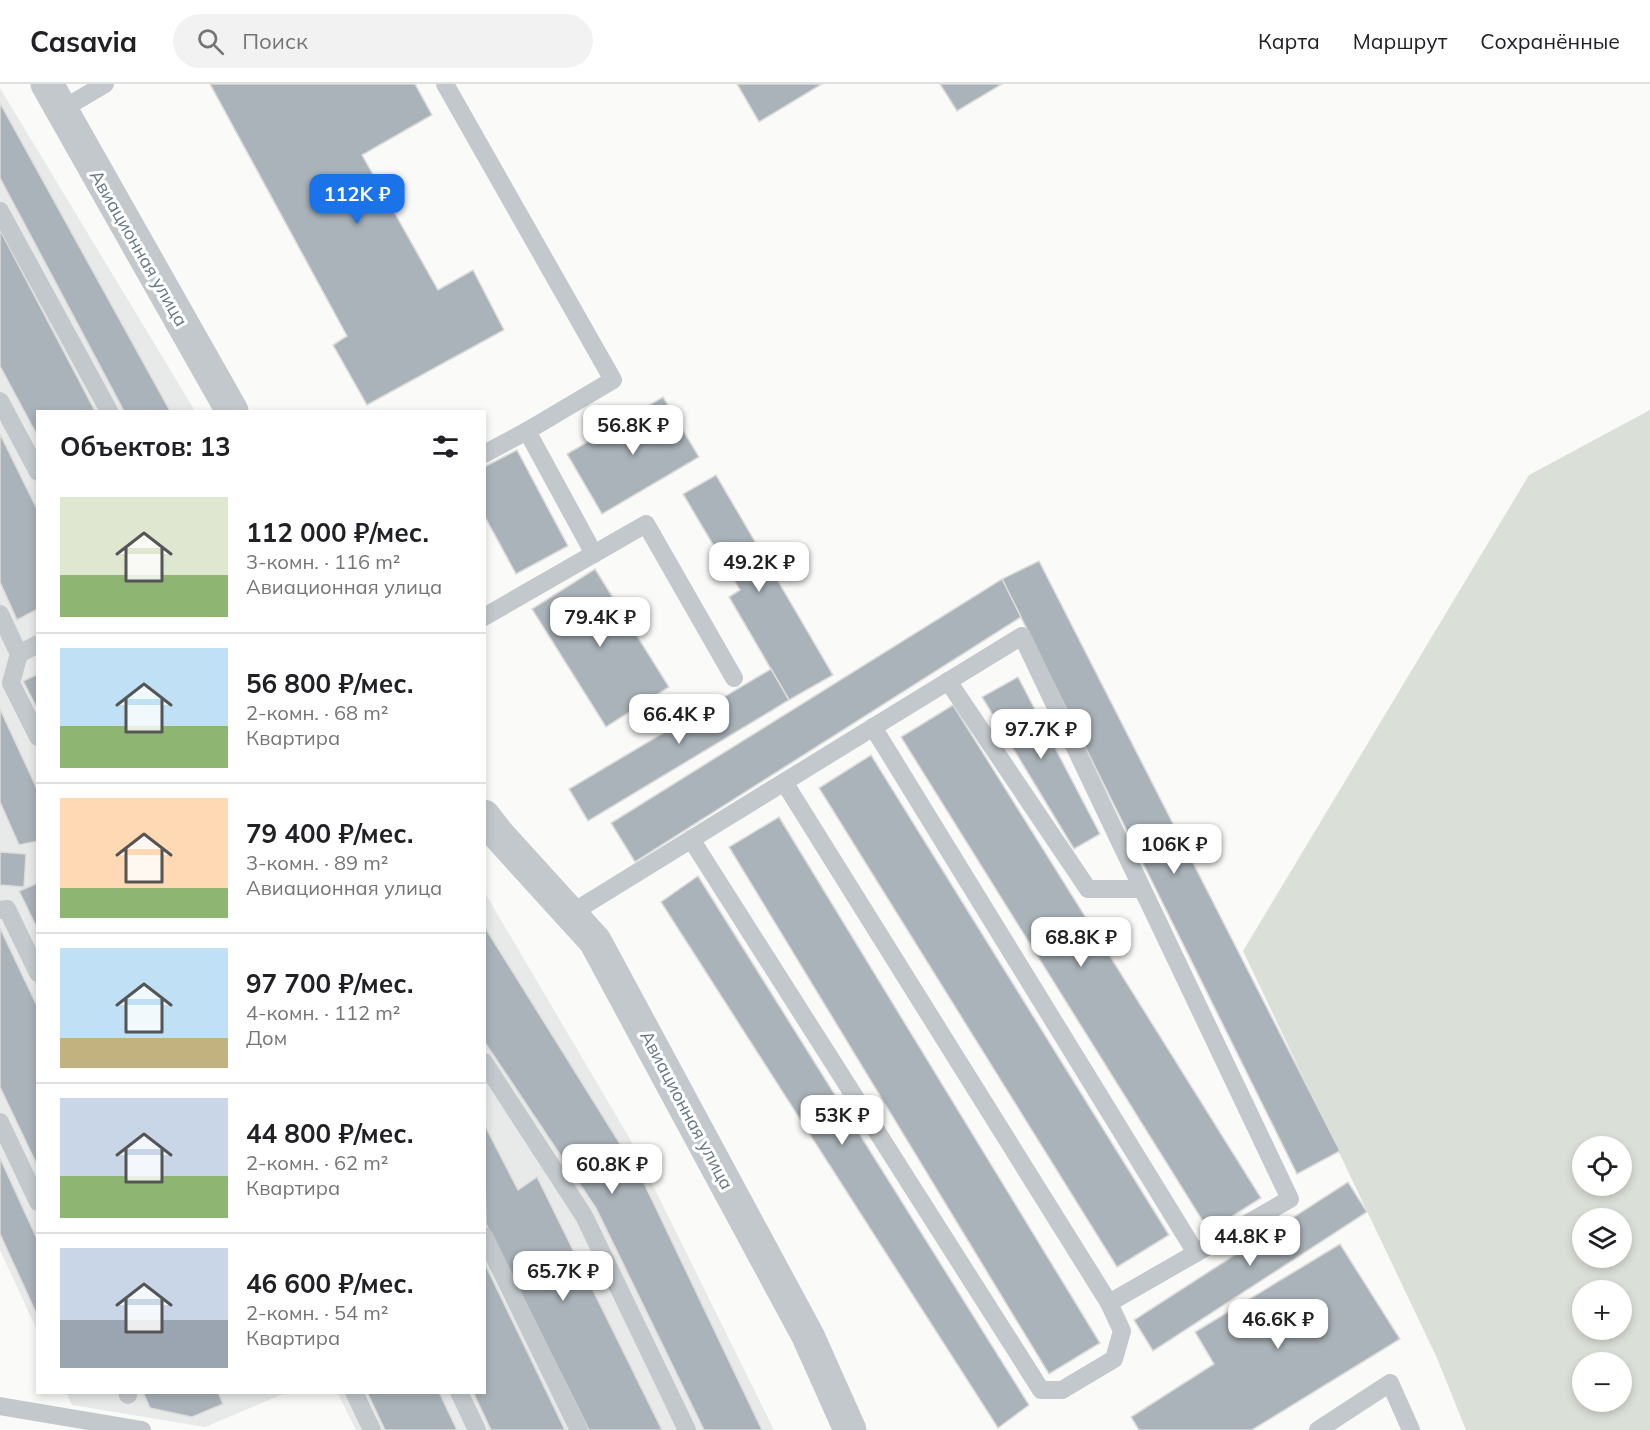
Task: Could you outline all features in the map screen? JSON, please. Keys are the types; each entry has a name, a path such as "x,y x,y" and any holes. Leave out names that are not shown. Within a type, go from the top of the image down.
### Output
{"street":[{"name":"Авиационная улица","path":"54,97 231,410"},
{"name":"Авиационная улица","path":"486,819 596,941 808,1336 850,1430"}],"lane":[{"path":"54,97 105,84"},
{"path":"446,84 613,380 486,453"},
{"path":"0,211 108,410"},
{"path":"0,401 36,468"},
{"path":"527,431 594,554"},
{"path":"486,616 646,524 734,678"},
{"path":"0,614 19,654 11,683 36,733"},
{"path":"570,914 1022,636 1290,1199 1109,1303"},
{"path":"19,654 36,645"},
{"path":"948,681 1088,889 1142,889"},
{"path":"873,727 1196,1253"},
{"path":"691,839 1041,1390 1062,1390 1114,1359 1122,1331 1109,1303 784,782"},
{"path":"0,910 7,909 36,969"},
{"path":"486,1065 584,1216 687,1430"},
{"path":"0,1122 36,1198"},
{"path":"486,1240 579,1430"},
{"path":"1318,1430 1390,1383 1411,1430"},
{"path":"355,1394 372,1430"},
{"path":"460,1394 477,1430"},
{"path":"0,1406 142,1430"}],"shaded area":[{"path":"0,88 194,410 36,410 36,1328 0,1250"},
{"path":"1650,410 1650,1430 1466,1430 1437,1358 1243,951 1529,475"},
{"path":"486,895 630,1139 774,1430 356,1430 338,1394 486,1394"},
{"path":"67,1394 283,1394 205,1427 72,1405"}],"building":[{"path":"210,84 415,84 432,115 362,155 438,290 473,270 504,330 367,405 333,345 347,336"},
{"path":"737,84 822,84 759,122"},
{"path":"940,84 1002,84 957,111"},
{"path":"0,103 169,410 123,410 0,178"},
{"path":"0,230 94,410 36,410 36,433 0,366"},
{"path":"663,397 699,457 602,514 567,454"},
{"path":"0,434 36,507 36,610 17,620 0,582"},
{"path":"517,450 568,546 516,574 486,519 486,466"},
{"path":"716,475 833,675 789,700 729,597 740,590 683,494"},
{"path":"1039,561 1340,1151 1297,1174 1002,579"},
{"path":"595,569 669,687 606,727 532,609"},
{"path":"1002,579 1021,617 635,862 611,823"},
{"path":"771,669 789,700 588,821 569,789"},
{"path":"36,675 36,706 23,681"},
{"path":"1018,677 1100,834 1074,849 982,697"},
{"path":"953,705 1261,1198 1209,1231 901,737"},
{"path":"0,709 36,787 36,841 19,845 0,802"},
{"path":"871,755 1169,1235 1117,1267 819,788"},
{"path":"779,817 1100,1343 1049,1374 729,847"},
{"path":"0,852 26,854 24,887 0,885"},
{"path":"698,876 1029,1405 998,1428 661,902"},
{"path":"36,884 36,926 19,891"},
{"path":"0,928 36,1004 36,1163 0,1087"},
{"path":"486,929 642,1179 762,1430 704,1430 596,1208 486,1044"},
{"path":"486,1128 518,1190 537,1177 662,1430 589,1430 486,1224"},
{"path":"0,1158 36,1237 36,1313 0,1234"},
{"path":"1348,1182 1367,1212 1153,1351 1134,1320"},
{"path":"1340,1244 1400,1339 1252,1430 1139,1430 1131,1417 1214,1364 1195,1332"},
{"path":"486,1266 565,1430 491,1430 474,1394 486,1394"},
{"path":"144,1394 219,1394 223,1404 192,1417 150,1408"},
{"path":"368,1394 440,1394 457,1430 385,1430"}]}
